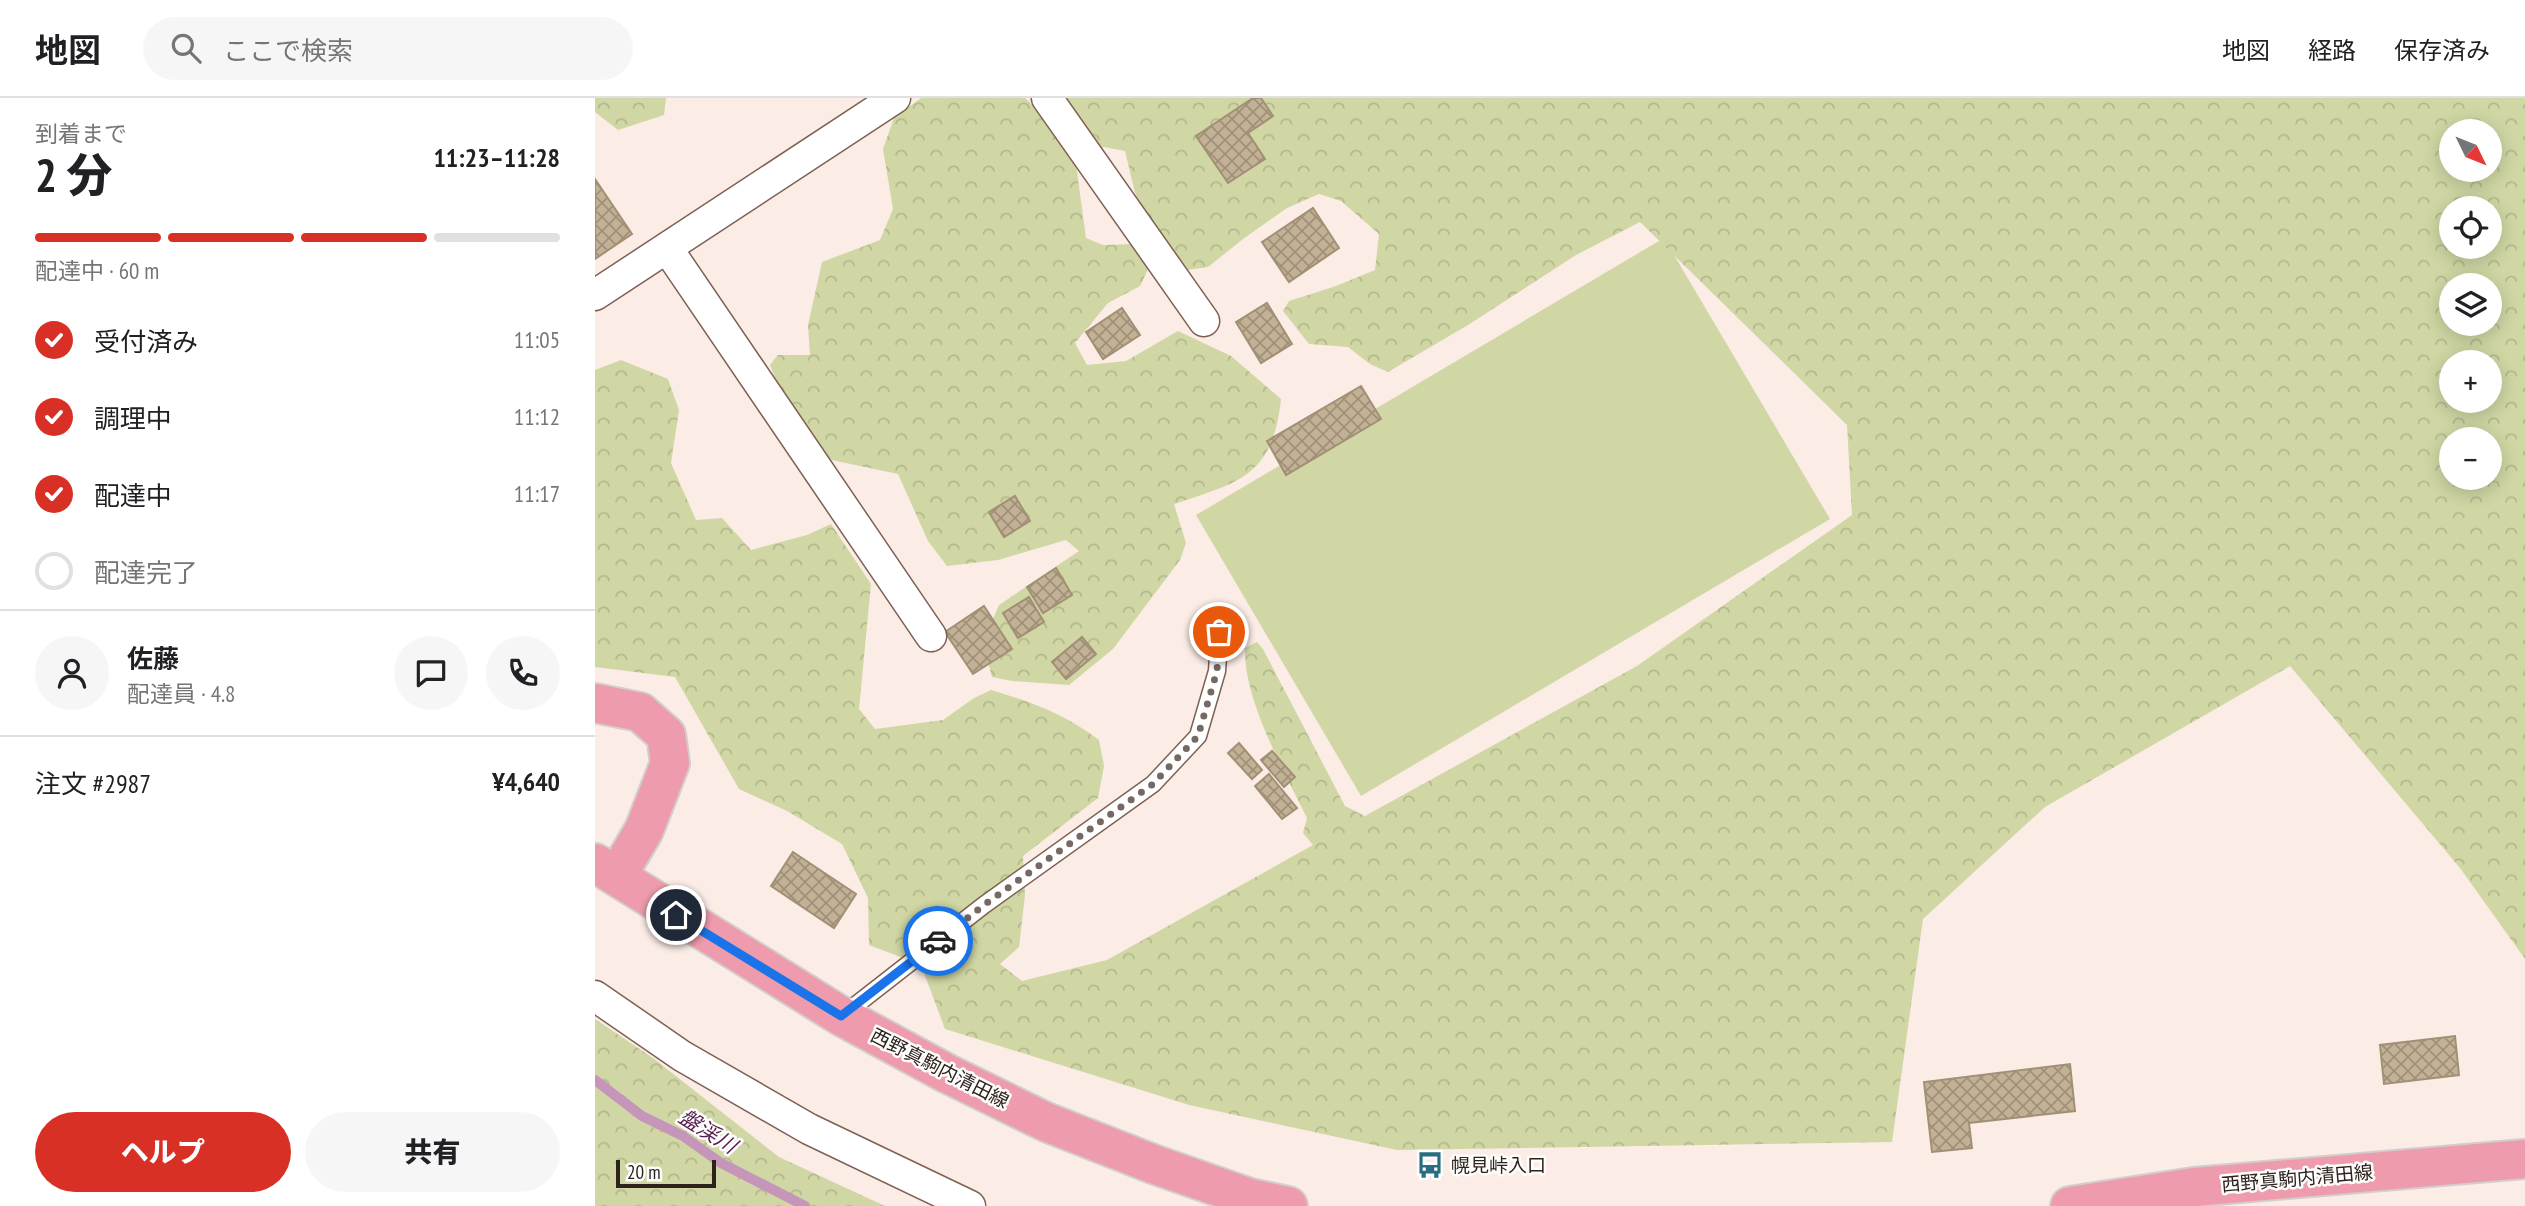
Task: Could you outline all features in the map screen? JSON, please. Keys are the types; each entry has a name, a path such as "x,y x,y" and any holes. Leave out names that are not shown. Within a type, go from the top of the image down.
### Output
{"main road":[{"name":"西野真駒内清田線","path":"595,703 640,712 666,735 670,763 644,830 606,870 841,1016 946,1073 1046,1122 1189,1177 1250,1198 1288,1206"},
{"name":"西野真駒内清田線","path":"2070,1206 2194,1187 2525,1159"}],"street":[{"path":"595,295 895,98"},
{"path":"1047,98 1204,321"},
{"path":"667,248 932,636"},
{"path":"595,996 682,1056 809,1129 970,1206"}],"lane":[{"path":"841,1016 984,905 1153,784 1198,736 1217,671 1221,613"}],"green space":[{"path":"595,98 666,98 664,115 618,130 595,112"},
{"path":"921,98 1025,98 1037,109 1044,98 2525,98 2525,959 2460,868 2290,666 2045,807 1923,919 1892,1142 1397,1150 1189,1105 945,1029 921,965 869,945 868,898 842,844 787,811 739,789 675,677 595,667 595,370 621,360 668,379 679,410 671,463 696,520 722,518 751,550 807,535 831,524 871,584 859,709 875,729 943,720 974,698 991,690 1048,710 1099,740 1104,766 1098,798 1023,856 1025,895 1019,947 1000,964 1022,981 1107,960 1313,845 1303,833 1307,818 1258,712 1246,668 1245,648 1257,642 1263,649 1345,806 1365,816 1637,666 1852,515 1847,425 1640,222 1576,255 1468,325 1388,372 1370,364 1348,347 1309,344 1283,311 1289,301 1375,270 1379,234 1341,201 1319,194 1287,208 1208,267 1181,271 1149,224 1135,193 1125,151 1104,147 1076,164 1086,238 1103,245 1136,244 1150,265 1140,286 1108,303 1075,343 1087,365 1126,361 1178,331 1231,356 1281,399 1277,425 1270,445 1261,460 1249,472 1217,489 1174,504 1186,543 1180,560 1113,649 1069,685 992,677 983,642 999,605 1079,551 1066,540 998,560 947,566 928,541 898,474 822,458 779,388 770,365 778,355 810,355 808,325 822,262 880,240 893,209 883,149 894,118"},
{"path":"1664,238 1830,519 1361,796 1196,515"},
{"path":"595,1019 653,1058 779,1157 885,1206 595,1206"}],"building":[{"path":"1253,98 1261,98 1273,116 1248,133 1265,159 1228,183 1196,136"},
{"path":"595,179 632,234 595,259"},
{"path":"1313,208 1339,248 1289,282 1262,242"},
{"path":"1267,303 1292,344 1261,363 1236,322"},
{"path":"1122,308 1140,335 1103,359 1086,332"},
{"path":"1361,386 1381,419 1286,475 1267,441"},
{"path":"1015,496 1030,521 1004,537 989,512"},
{"path":"1056,568 1072,595 1043,613 1027,587"},
{"path":"1029,597 1044,622 1018,638 1003,613"},
{"path":"984,606 1012,649 973,674 945,632"},
{"path":"1082,637 1096,654 1066,679 1052,662"},
{"path":"1239,743 1262,770 1252,779 1228,753"},
{"path":"1272,751 1295,777 1284,787 1261,760"},
{"path":"1269,774 1297,808 1282,819 1255,786"},
{"path":"793,852 856,894 834,928 771,886"},
{"path":"2455,1036 2459,1075 2384,1084 2380,1045"},
{"path":"2070,1064 2075,1111 1969,1123 1972,1148 1932,1152 1924,1082"}],"waterway":[{"name":"盤渓川","path":"595,1080 642,1116 683,1136 721,1163 805,1206"}],"way so far":[{"path":"938,941 1153,784 1198,736 1217,671 1219,632"}],"place":[{"name":"幌見峠入口","path":"1430,1165"}],"route":[{"path":"676,915 841,1016 938,941"}]}
